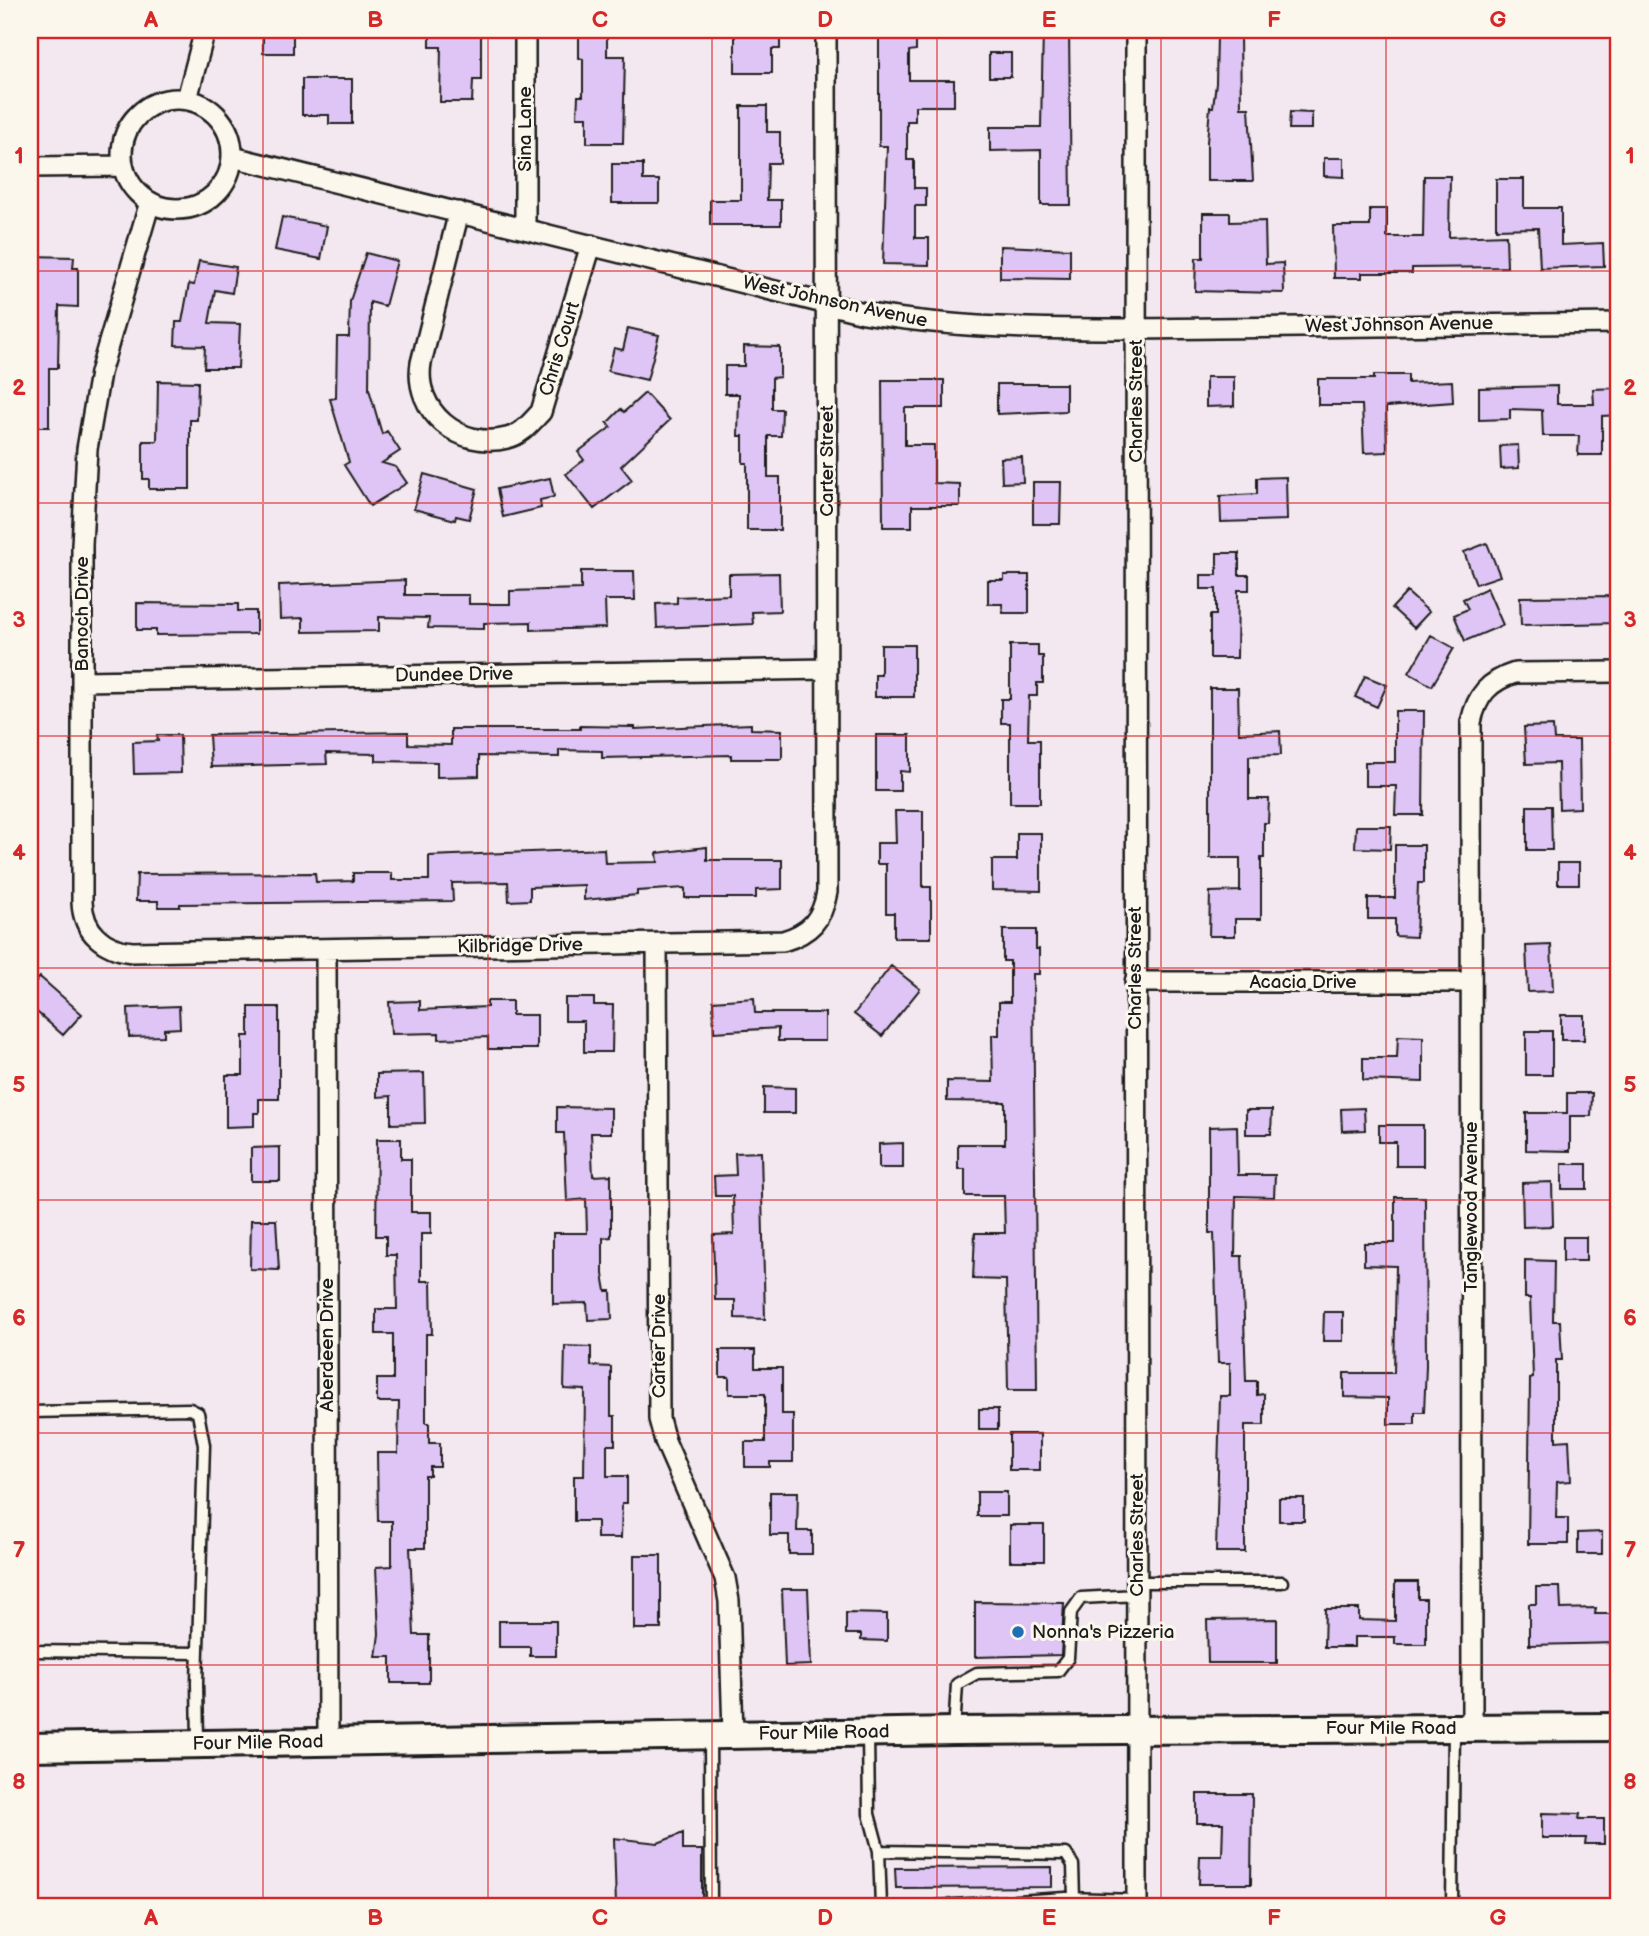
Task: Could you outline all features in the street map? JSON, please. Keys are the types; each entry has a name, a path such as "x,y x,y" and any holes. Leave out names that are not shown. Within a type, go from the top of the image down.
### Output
{"main road":[{"name":"Four Mile Road","path":"30,1747 868,1732 1619,1727"}],"street":[{"path":"187,99 205,30"},
{"name":"Sina Lane","path":"525,30 525,229"},
{"name":"Carter Street","path":"826,30 827,892"},
{"name":"Charles Street","path":"1136,30 1137,1903"},
{"path":"187,99 208,108 224,124 233,157 228,175 219,191 204,202 186,209 167,208 150,202 137,193 122,166 124,139 137,115 160,101 187,99"},
{"name":"West Johnson Avenue","path":"233,157 827,304 950,326 1136,329 1619,323"},
{"path":"30,167 122,166"},
{"name":"Banoch Drive","path":"150,202 100,373 87,449 82,545 82,902 88,926 104,944 120,951 184,951"},
{"name":"Chris Court","path":"459,212 421,363 419,387 425,402 441,424 470,438 507,439 524,430 541,412 591,245"},
{"name":"Dundee Drive","path":"82,681 827,669"},
{"name":"Tanglewood Avenue","path":"1463,1727 1471,722 1475,705 1484,690 1499,678 1515,673 1619,672"},
{"name":"Kilbridge Drive","path":"184,951 783,941 810,929 824,909 827,892"},
{"name":"Carter Drive","path":"657,944 659,1419 665,1441 726,1578 729,1601 722,1735"},
{"name":"Aberdeen Drive","path":"326,949 328,1741"},
{"name":"Acacia Drive","path":"1135,982 1471,982"}],"lane":[{"path":"30,1412 190,1409 198,1413 204,1445 197,1653 198,1744"},
{"path":"954,1731 957,1684 977,1673 1058,1671 1068,1658 1071,1612 1081,1598 1137,1588 1282,1582"},
{"path":"30,1651 197,1653"},
{"path":"1452,1906 1463,1727"},
{"path":"868,1732 869,1814 879,1852 881,1906"},
{"path":"712,1906 722,1735"},
{"path":"879,1852 1066,1854 1073,1865 1074,1898"},
{"path":"937,1906 1074,1898 1137,1903"}],"building":[{"path":"263,30 293,30 293,53 263,53"},
{"path":"430,30 481,30 481,80 473,80 472,102 440,102 441,47 430,47"},
{"path":"735,30 780,30 780,49 772,49 772,73 735,73"},
{"path":"879,30 916,30 916,50 909,51 909,80 954,80 954,106 915,106 915,121 907,121 907,160 914,160 914,188 926,188 926,206 915,206 915,238 929,238 929,265 883,264 887,146 879,146"},
{"path":"1043,30 1069,30 1071,205 1041,205 1041,150 990,151 990,127 1041,127"},
{"path":"579,36 607,36 607,56 625,56 623,143 587,143 587,117 577,117 578,96 583,96 583,59 579,58"},
{"path":"1217,36 1240,36 1241,108 1249,108 1253,181 1207,181 1207,142 1210,107 1213,107 1216,83"},
{"path":"989,53 1011,53 1011,77 989,77"},
{"path":"302,79 352,79 352,124 329,124 329,115 302,115"},
{"path":"741,106 767,106 767,132 780,132 780,163 768,163 767,200 781,200 781,225 710,225 710,200 741,200"},
{"path":"1290,112 1312,113 1312,129 1289,129"},
{"path":"1324,158 1344,158 1344,177 1324,176"},
{"path":"612,164 643,164 643,180 659,180 659,203 612,203"},
{"path":"1424,176 1450,176 1449,237 1506,235 1507,267 1412,268 1412,273 1362,273 1362,278 1334,278 1333,226 1370,226 1370,209 1387,209 1387,237 1423,237"},
{"path":"1496,179 1524,179 1524,208 1561,208 1561,245 1603,243 1604,266 1540,268 1538,228 1496,229"},
{"path":"1203,213 1230,213 1230,222 1265,221 1266,264 1283,263 1284,293 1195,291 1196,258 1203,258"},
{"path":"282,217 327,226 321,259 275,250"},
{"path":"1000,246 1070,249 1070,279 1000,278"},
{"path":"366,253 397,261 385,306 370,302 369,389 382,434 387,431 400,451 382,463 396,467 407,483 370,506 344,465 349,462 330,399 336,398 337,337 349,337 350,301"},
{"path":"30,256 74,257 73,268 78,268 78,307 59,306 58,368 49,368 49,427 30,427 33,306 30,306"},
{"path":"199,261 236,267 232,293 215,290 209,323 240,324 238,368 204,368 205,346 175,345 176,322 182,322 189,284 194,285"},
{"path":"628,328 659,335 647,380 608,371 614,348 623,350"},
{"path":"744,346 780,347 780,377 772,378 772,409 782,409 781,436 768,436 768,477 780,477 780,530 747,530 747,463 743,463 743,436 738,436 739,394 725,394 725,366 744,366"},
{"path":"1374,375 1408,375 1408,383 1452,381 1453,402 1386,407 1387,452 1364,453 1362,405 1318,405 1318,379 1374,379"},
{"path":"1206,377 1234,377 1234,406 1206,407"},
{"path":"882,380 944,380 944,408 905,408 905,445 934,445 934,483 960,484 960,506 912,506 912,527 883,527"},
{"path":"158,381 198,382 197,420 190,420 190,489 149,489 149,479 143,479 143,441 157,441"},
{"path":"997,384 1066,384 1066,411 997,414"},
{"path":"1557,386 1557,404 1594,404 1593,389 1619,388 1619,415 1602,416 1602,455 1578,455 1579,436 1543,436 1542,410 1510,409 1510,419 1479,420 1479,388"},
{"path":"645,393 670,420 621,466 632,480 594,509 566,474 584,460 578,452 611,427 607,423 621,409 624,412"},
{"path":"1518,445 1519,468 1501,469 1500,446"},
{"path":"1022,457 1023,482 1002,483 1001,458"},
{"path":"424,474 477,489 469,519 456,516 455,520 414,509"},
{"path":"1286,477 1287,520 1221,522 1220,496 1257,494 1257,478"},
{"path":"550,478 554,497 540,500 541,508 503,517 497,489"},
{"path":"1033,482 1061,482 1060,524 1033,524"},
{"path":"1487,543 1500,576 1476,584 1464,552"},
{"path":"1217,553 1239,553 1239,575 1249,575 1249,590 1238,590 1237,658 1210,658 1210,615 1216,615 1216,589 1201,589 1201,575 1217,575"},
{"path":"581,571 634,571 635,600 605,600 606,628 531,630 531,622 484,623 484,629 428,628 429,618 379,617 379,631 303,632 303,618 280,619 279,585 405,580 405,595 469,595 469,604 510,604 510,591 581,589"},
{"path":"779,573 780,611 752,612 753,624 657,628 656,604 677,603 677,597 729,595 729,574"},
{"path":"1004,575 1029,575 1029,613 1003,613 1002,604 988,604 988,580 1004,580"},
{"path":"1487,588 1503,625 1465,641 1454,615 1468,609 1463,599"},
{"path":"1407,592 1429,612 1414,628 1392,608"},
{"path":"1619,596 1619,623 1521,625 1520,597"},
{"path":"137,603 238,604 238,611 256,611 256,634 156,635 156,630 137,630"},
{"path":"1431,635 1454,648 1432,686 1409,673"},
{"path":"881,645 914,645 914,697 875,697 875,675 881,675"},
{"path":"1010,645 1038,645 1038,656 1043,656 1043,683 1037,683 1037,696 1029,696 1028,740 1040,740 1040,803 1010,803 1010,723 1001,723 1001,699 1010,699"},
{"path":"1365,676 1387,685 1377,707 1355,697"},
{"path":"1210,688 1238,688 1239,733 1280,731 1281,755 1249,756 1249,799 1269,799 1268,823 1264,823 1264,858 1261,858 1261,919 1235,919 1235,936 1209,936 1210,892 1240,891 1240,858 1210,858"},
{"path":"1395,711 1424,711 1423,815 1395,815 1396,786 1365,786 1365,762 1395,762"},
{"path":"751,724 751,729 782,730 782,759 731,759 731,755 602,758 602,751 559,750 559,757 479,756 479,776 437,777 437,762 376,761 376,754 326,753 327,764 211,767 209,735 408,732 408,744 451,745 451,729 580,729 580,726 635,729"},
{"path":"1553,726 1554,740 1579,740 1580,808 1559,809 1558,763 1526,764 1524,727"},
{"path":"157,735 180,735 181,773 134,774 133,742 158,741"},
{"path":"876,735 910,735 910,772 900,771 900,791 876,791"},
{"path":"1527,806 1551,806 1552,850 1527,850"},
{"path":"895,811 923,811 923,887 931,887 931,938 894,938 894,913 886,913 886,864 877,864 877,843 896,843"},
{"path":"1356,826 1391,826 1390,849 1355,848"},
{"path":"1017,833 1041,833 1041,891 992,890 992,860 1017,860"},
{"path":"1395,845 1424,845 1424,883 1418,883 1416,937 1395,936 1395,919 1368,919 1368,898 1395,898"},
{"path":"707,847 707,860 782,860 782,889 756,890 756,898 685,898 685,888 637,891 637,895 584,900 584,885 530,887 530,900 509,901 508,882 452,883 453,901 180,904 180,907 158,907 158,901 136,901 137,874 315,873 316,882 353,881 353,873 392,873 392,880 429,880 429,856 604,849 605,863 658,862 657,853"},
{"path":"1558,863 1579,863 1579,884 1558,884"},
{"path":"1003,930 1036,930 1036,949 1039,949 1039,974 1033,974 1037,1390 1008,1390 1006,1280 973,1279 975,1233 1005,1233 1004,1196 965,1196 965,1169 958,1169 958,1144 1005,1144 1005,1102 947,1101 947,1081 993,1082 992,1035 999,1035 999,1002 1010,1002 1010,961 1003,961"},
{"path":"1551,945 1553,991 1528,992 1526,946"},
{"path":"891,966 920,989 882,1036 854,1014"},
{"path":"40,977 82,1014 63,1035 30,1006 30,988"},
{"path":"565,998 594,998 594,1005 613,1005 612,1052 584,1052 584,1021 565,1021"},
{"path":"754,998 755,1013 825,1013 825,1041 778,1041 778,1028 714,1032 713,1001"},
{"path":"420,1001 420,1010 487,1007 487,1001 512,1001 512,1015 537,1015 537,1049 488,1049 488,1037 439,1039 439,1033 391,1034 389,1002"},
{"path":"179,1006 180,1028 164,1029 164,1036 129,1037 128,1008"},
{"path":"249,1007 279,1007 279,1099 259,1099 259,1113 254,1113 254,1126 226,1127 226,1075 243,1075 243,1036 249,1036"},
{"path":"1561,1015 1584,1015 1584,1040 1561,1040"},
{"path":"1526,1031 1552,1031 1552,1075 1526,1075"},
{"path":"1398,1036 1423,1037 1423,1082 1363,1080 1363,1058 1397,1058"},
{"path":"424,1073 425,1123 391,1124 391,1096 377,1097 377,1074"},
{"path":"764,1087 795,1088 795,1113 764,1113"},
{"path":"1567,1093 1592,1093 1591,1116 1570,1116 1570,1151 1526,1150 1526,1113 1567,1113"},
{"path":"557,1107 611,1108 611,1133 591,1133 593,1176 611,1175 611,1237 603,1238 603,1274 606,1291 611,1291 612,1319 588,1320 587,1303 553,1304 553,1233 587,1233 586,1199 567,1201 564,1133 557,1133"},
{"path":"1364,1108 1365,1130 1342,1131 1341,1109"},
{"path":"1246,1110 1272,1110 1271,1134 1246,1134"},
{"path":"1379,1125 1423,1125 1423,1166 1396,1166 1396,1142 1379,1142"},
{"path":"1237,1126 1238,1175 1275,1175 1274,1197 1236,1196 1235,1256 1242,1256 1246,1381 1257,1381 1257,1395 1264,1394 1264,1425 1245,1425 1245,1552 1216,1552 1220,1396 1230,1396 1230,1363 1218,1363 1214,1233 1209,1233 1209,1127"},
{"path":"377,1139 401,1139 401,1159 411,1159 411,1212 431,1212 431,1234 421,1234 421,1281 431,1281 432,1334 426,1334 426,1423 429,1423 429,1443 440,1443 440,1467 430,1467 430,1476 425,1476 425,1548 410,1548 414,1635 429,1635 429,1683 391,1683 391,1657 376,1657 379,1634 376,1567 392,1566 392,1521 378,1521 377,1453 398,1453 399,1402 377,1402 377,1379 393,1379 393,1334 376,1334 376,1309 397,1309 396,1255 386,1255 386,1236 376,1236"},
{"path":"903,1143 903,1168 879,1168 879,1144"},
{"path":"280,1147 280,1181 251,1181 251,1148"},
{"path":"761,1152 765,1319 735,1318 735,1300 715,1300 713,1235 734,1234 733,1196 715,1196 714,1176 736,1175 735,1153"},
{"path":"1562,1164 1587,1164 1587,1189 1562,1189"},
{"path":"1552,1182 1553,1226 1523,1227 1522,1183"},
{"path":"1395,1197 1425,1197 1424,1412 1415,1412 1415,1424 1388,1424 1388,1398 1344,1397 1344,1373 1394,1373 1396,1266 1364,1265 1364,1243 1395,1243"},
{"path":"251,1220 276,1220 279,1270 250,1269"},
{"path":"1563,1237 1586,1237 1586,1261 1563,1261"},
{"path":"1525,1260 1554,1261 1553,1321 1560,1321 1562,1360 1556,1360 1556,1441 1569,1440 1571,1481 1557,1482 1556,1518 1568,1518 1568,1544 1528,1544 1530,1379 1533,1378 1530,1298 1525,1298"},
{"path":"1324,1312 1343,1312 1343,1341 1323,1341"},
{"path":"565,1346 591,1347 591,1366 611,1367 611,1416 615,1416 615,1445 607,1445 607,1476 627,1476 627,1503 622,1503 621,1538 597,1538 597,1521 574,1521 574,1476 584,1476 585,1390 564,1389"},
{"path":"720,1350 755,1350 755,1368 782,1368 782,1414 793,1414 793,1462 770,1462 770,1467 745,1467 745,1442 765,1442 765,1394 729,1394 729,1377 720,1377"},
{"path":"979,1409 998,1409 998,1429 979,1429"},
{"path":"1009,1434 1040,1434 1040,1470 1009,1470"},
{"path":"770,1492 798,1492 797,1531 812,1531 812,1554 789,1554 789,1535 770,1535"},
{"path":"977,1492 1007,1492 1007,1516 977,1516"},
{"path":"1279,1498 1304,1498 1304,1521 1279,1521"},
{"path":"1010,1525 1044,1525 1044,1561 1010,1561"},
{"path":"1602,1532 1602,1554 1578,1554 1578,1533"},
{"path":"634,1555 661,1555 661,1629 634,1629"},
{"path":"1395,1582 1418,1582 1418,1599 1426,1599 1426,1644 1395,1644 1395,1637 1354,1637 1354,1647 1324,1647 1325,1609 1359,1609 1359,1620 1395,1621"},
{"path":"1536,1587 1560,1587 1561,1609 1596,1608 1595,1614 1619,1614 1619,1643 1529,1645 1529,1604 1536,1604"},
{"path":"782,1589 808,1589 811,1665 785,1666"},
{"path":"975,1602 1064,1603 1061,1655 975,1657"},
{"path":"846,1613 887,1614 887,1641 861,1640 861,1634 846,1634"},
{"path":"1277,1619 1277,1663 1208,1663 1207,1620"},
{"path":"499,1621 556,1621 556,1656 530,1656 530,1647 499,1647"},
{"path":"1197,1794 1252,1794 1251,1884 1199,1884 1200,1856 1222,1856 1223,1823 1197,1823"},
{"path":"1542,1813 1580,1814 1579,1819 1604,1819 1604,1844 1585,1844 1586,1838 1542,1838"},
{"path":"683,1833 683,1850 702,1850 702,1902 684,1903 684,1906 616,1906 614,1838 658,1843"},
{"path":"1052,1867 1052,1887 896,1888 895,1868"}],"place":[{"name":"Nonna's Pizzeria","path":"1018,1632"}]}
